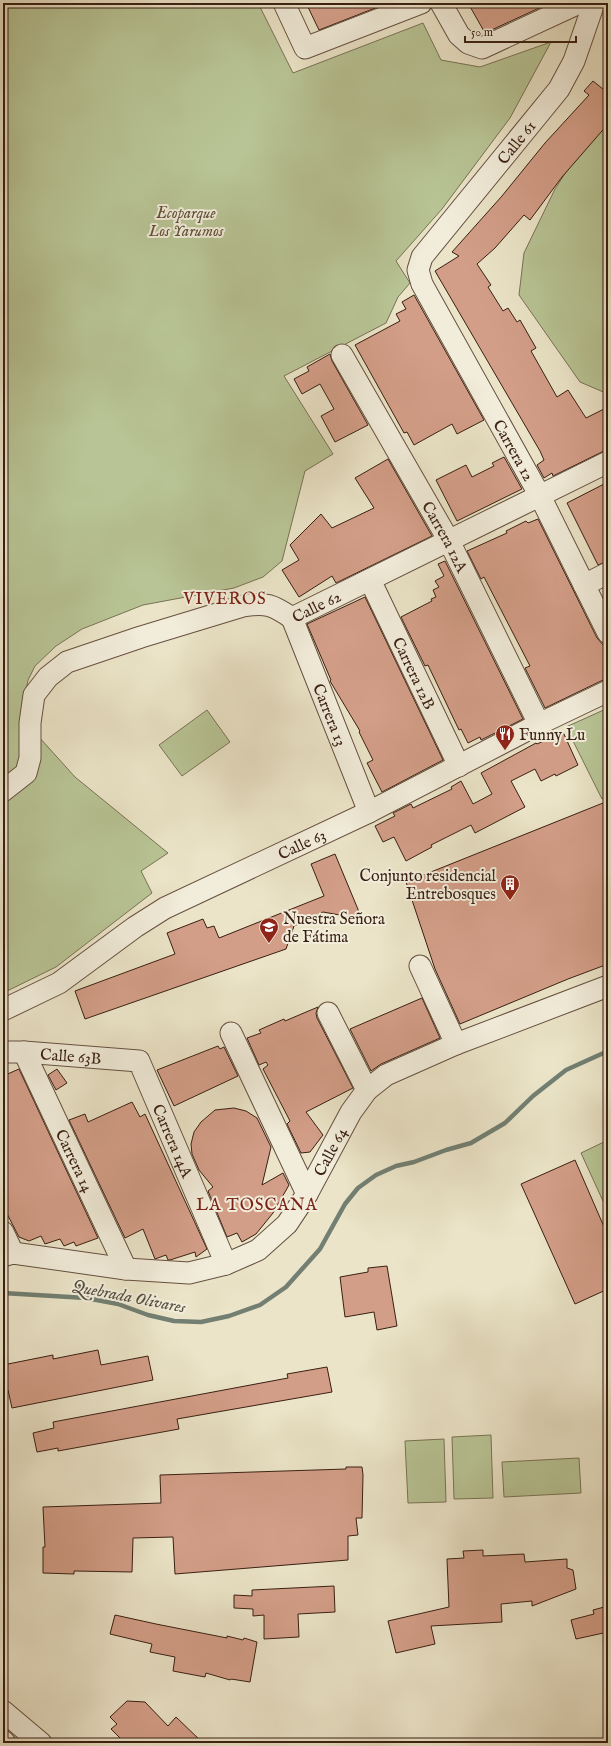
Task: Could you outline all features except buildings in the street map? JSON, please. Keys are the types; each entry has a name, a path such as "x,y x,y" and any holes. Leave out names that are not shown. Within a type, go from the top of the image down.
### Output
{"street":[{"path":"284,3 305,48 421,3"},
{"path":"441,3 459,35 468,43 482,48 579,3"},
{"name":"Calle 61","path":"418,270 422,257 559,89 574,61 593,10 594,3"},
{"name":"Carrera 12","path":"418,270 422,284 540,496 608,633"},
{"name":"Carrera 12A","path":"342,355 449,541 539,724"},
{"name":"Calle 62","path":"3,791 26,773 30,758 30,723 34,695 48,677 67,662 148,634 243,606 259,603 276,607 292,618 608,462"},
{"path":"584,585 608,573"},
{"name":"Carrera 12B","path":"370,580 459,766"},
{"name":"Carrera 13","path":"292,618 369,812"},
{"name":"Calle 63","path":"3,1010 59,983 135,927 165,908 369,812 539,724 608,691"},
{"path":"420,966 456,1044"},
{"name":"Calle 64","path":"8,1254 126,1269 189,1273 226,1264 258,1250 287,1224 307,1194 351,1112 367,1090 386,1076 456,1044 608,986"},
{"path":"328,1013 367,1090"},
{"path":"231,1033 307,1194"},
{"name":"Calle 63B","path":"3,1052 24,1052 139,1061"},
{"name":"Carrera 14","path":"24,1052 126,1269"},
{"name":"Carrera 14A","path":"139,1061 226,1264"},
{"path":"3,1232 8,1254"},
{"path":"3,1711 41,1743"}],"green space":[{"name":"Ecoparque Los Yarumos","path":"3,3 258,3 293,73 423,23 441,60 480,67 551,42 510,118 442,209 396,261 410,283 398,297 386,323 284,376 333,454 305,471 282,561 263,577 234,588 143,605 82,629 56,646 35,666 28,680 21,717 75,777 168,853 141,871 152,893 56,967 3,993"},
{"path":"608,107 608,394 580,382 519,295 524,253 555,189"},
{"path":"608,708 608,796 602,799 566,727"},
{"path":"207,710 230,742 182,776 159,745"},
{"path":"608,1140 608,1212 581,1153"},
{"path":"491,1435 493,1498 454,1499 452,1437"},
{"path":"444,1439 446,1502 408,1503 405,1441"},
{"path":"579,1458 581,1493 504,1497 502,1462"}],"waterway":[{"name":"Quebrada Olivares","path":"3,1293 86,1298 118,1304 148,1315 174,1321 201,1322 229,1316 260,1305 286,1287 320,1249 345,1204 358,1188 376,1175 396,1166 414,1162 446,1150 471,1143 505,1123 533,1096 566,1070 608,1051"}],"place":[{"name":"Funny Lu","path":"505,751"},
{"name":"Conjunto residencial Entrebosques","path":"510,901"},
{"name":"Nuestra Señora de Fátima","path":"269,944"}],"district":[{"name":"VIVEROS","path":"225,598"},
{"name":"LA TOSCANA","path":"257,1204"}]}
